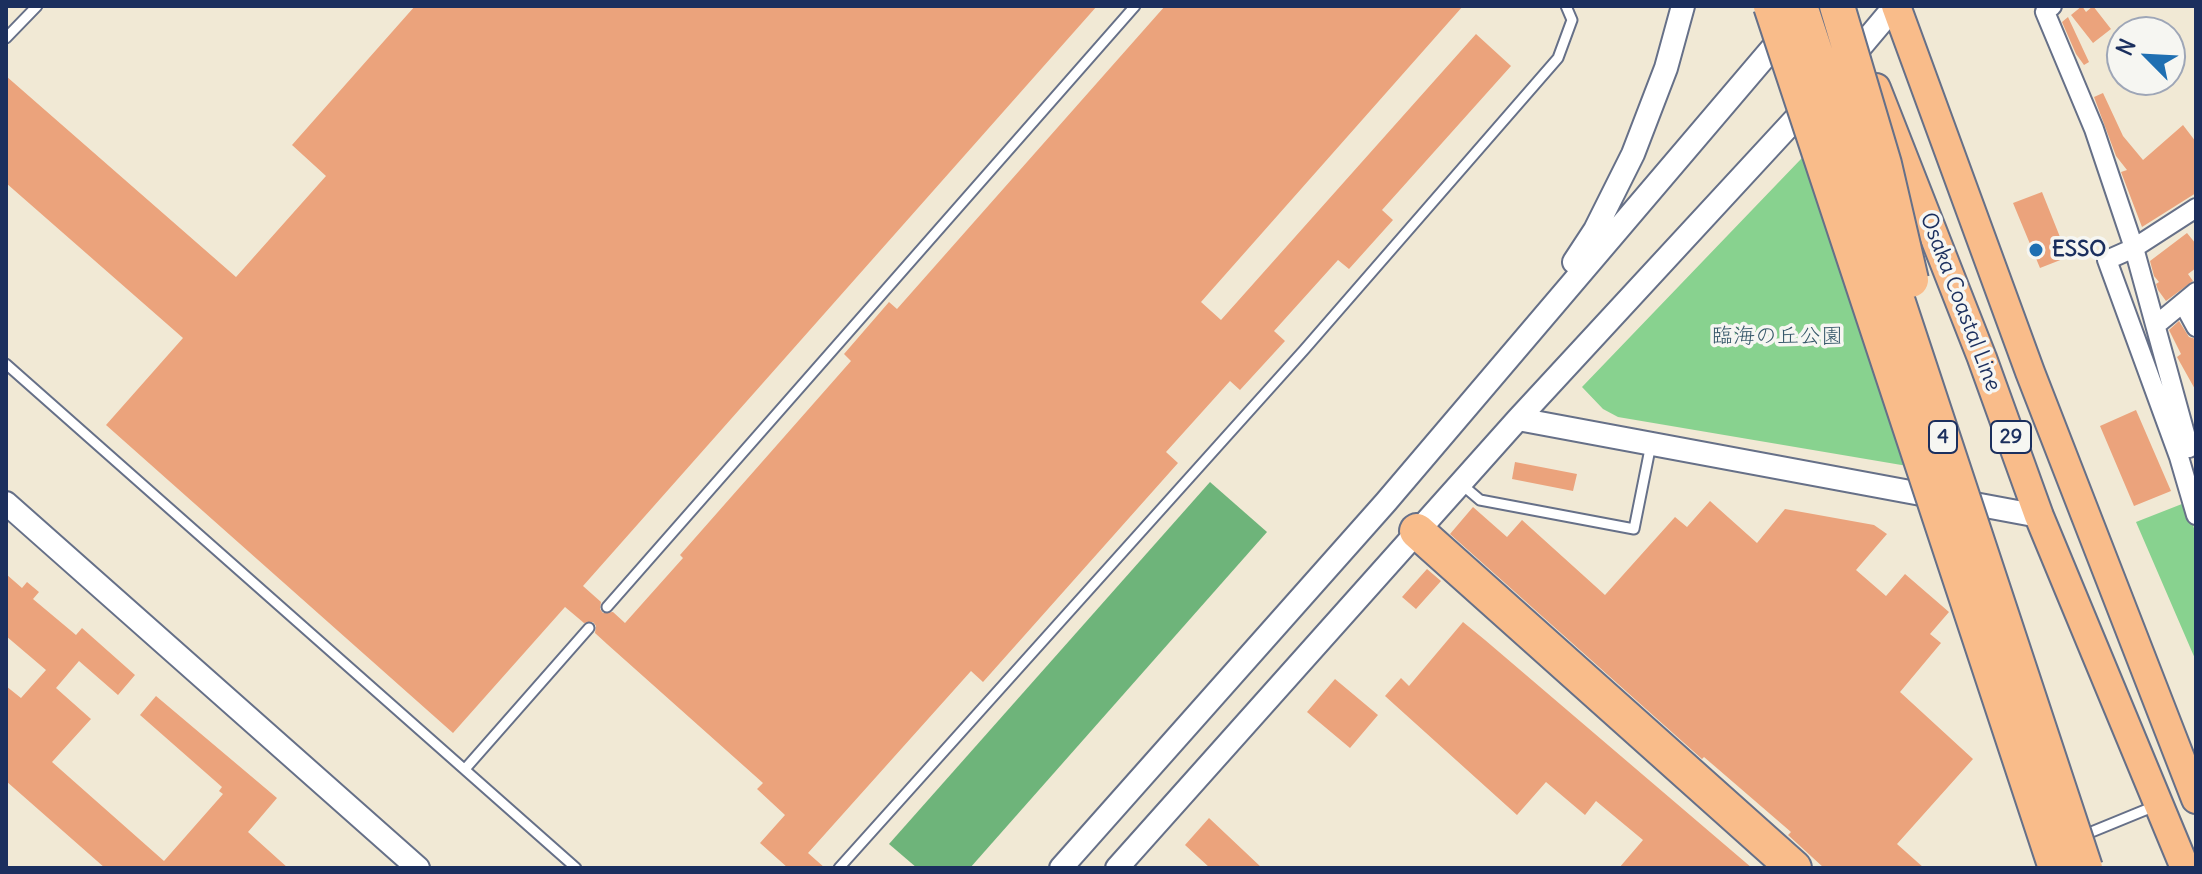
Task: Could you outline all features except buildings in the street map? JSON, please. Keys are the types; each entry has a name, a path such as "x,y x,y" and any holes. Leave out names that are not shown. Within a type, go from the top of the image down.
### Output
{"highway":[{"name":"4","path":"1771,6 2067,861"},
{"name":"4","path":"1800,6 2043,738 2067,861"},
{"path":"1837,6 1881,150 1950,438 2043,738"},
{"path":"1417,531 1794,868"}],"main road":[{"name":"Osaka Coastal Line","path":"1837,6 1861,49 1982,358 2039,516 2185,868"},
{"name":"Osaka Coastal Line","path":"1896,6 2030,372 2196,799"}],"street":[{"path":"1501,369 1595,230 1615,194 1651,112 1683,6"},
{"path":"1061,868 1386,502 1808,6"},
{"path":"1117,868 1460,483 1861,49 1896,6"},
{"path":"2052,6 2045,12 2094,129 2134,248 2189,448 2196,443"},
{"path":"2192,219 2107,260 2169,429 2196,515"},
{"path":"2156,325 2190,298 2196,327"},
{"path":"1518,419 2039,516"},
{"path":"1386,502 1417,531"},
{"path":"6,503 418,868"}],"lane":[{"path":"6,38 37,6"},
{"path":"607,607 1135,6"},
{"path":"839,868 1304,350 1558,58 1572,20 1566,6"},
{"path":"6,364 576,868"},
{"path":"1460,483 1480,500 1634,529 1651,444"},
{"path":"465,769 589,628"},
{"path":"2046,868 2067,861 2089,833 2158,805"}],"green space":[{"name":"臨海の丘公園","path":"1825,134 1931,470 1618,417 1603,409 1582,387"},
{"path":"1210,482 1267,532 970,868 917,868 889,844"},
{"path":"2187,502 2196,536 2196,661 2136,522"}],"place":[{"name":"ESSO","path":"2036,250"}]}
